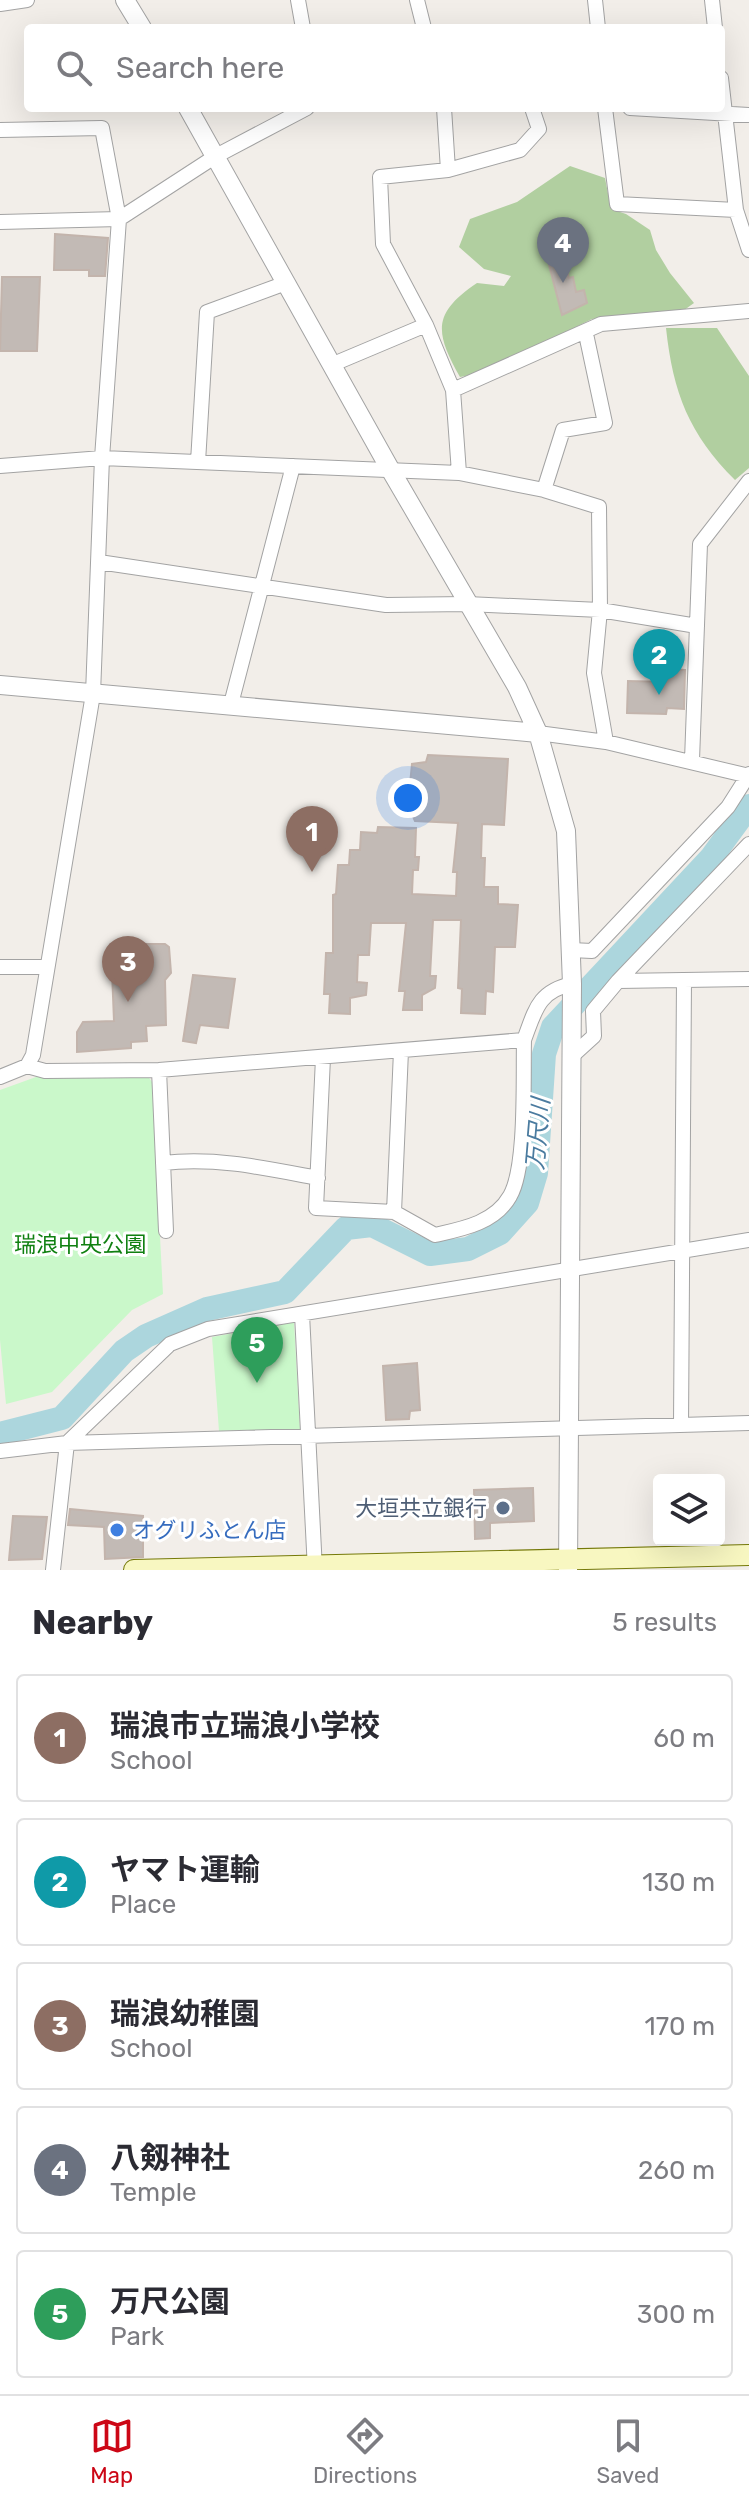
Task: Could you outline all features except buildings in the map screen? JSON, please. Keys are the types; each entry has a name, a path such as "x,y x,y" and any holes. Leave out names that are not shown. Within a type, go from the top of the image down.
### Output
{"main road":[{"path":"134,1570 568,1565 749,1555"}],"street":[{"path":"0,4 27,0"},
{"path":"125,0 140,24"},
{"path":"298,0 302,24"},
{"path":"417,0 423,24"},
{"path":"595,0 598,24"},
{"path":"712,0 715,24"},
{"path":"190,112 390,469 517,687 538,733 566,831 572,984 568,1565"},
{"path":"0,222 119,219 216,156 299,112"},
{"path":"444,112 448,170"},
{"path":"459,473 453,390 426,325 383,244 380,177 448,170 520,150 539,129 533,112"},
{"path":"606,112 617,204 736,210"},
{"path":"706,112 749,115"},
{"path":"725,113 736,210 749,250"},
{"path":"0,130 102,128 119,219 102,458 93,694 45,967 33,1055 27,1066"},
{"path":"198,462 207,312 286,283"},
{"path":"453,390 586,334 601,324 749,311"},
{"path":"331,365 426,325"},
{"path":"544,490 563,430 605,423 586,334"},
{"path":"0,466 102,458 459,473 544,490 599,507 600,610 594,673 606,742"},
{"path":"231,704 293,466"},
{"path":"692,760 700,544 749,481"},
{"path":"99,562 386,605 467,604 600,610 697,626"},
{"path":"0,685 538,733 606,742 749,775 728,807 592,951 571,950"},
{"path":"572,1056 594,1036 593,1011 618,981 749,844"},
{"path":"0,967 45,967"},
{"path":"618,981 749,979"},
{"path":"681,1425 684,980"},
{"path":"323,1058 316,1208 394,1212 435,1235 468,1228 491,1216 510,1196 518,1168 524,1040 537,1006 552,988 572,984"},
{"path":"0,1077 27,1066 45,1071 159,1070 524,1040"},
{"path":"394,1212 401,1051"},
{"path":"159,1070 166,1231"},
{"path":"163,1163 201,1159 225,1161 318,1178"},
{"path":"53,1570 67,1443 170,1344 208,1329 749,1240"},
{"path":"302,1314 315,1568"},
{"path":"0,1451 67,1443 749,1423"}],"green space":[{"path":"570,166 605,178 611,209 626,214 650,230 656,250 694,303 680,313 592,319 486,372 460,377 442,335 445,314 477,283 504,286 511,276 484,269 459,247 470,219 517,202"},
{"path":"666,328 717,328 749,376 749,468 735,480 706,446 686,411 673,373"},
{"name":"瑞浪中央公園","path":"147,1075 152,1082 163,1294 132,1310 52,1392 6,1404 0,1340 0,1090 36,1077"},
{"path":"294,1322 300,1429 219,1431 212,1337"}],"waterway":[{"name":"万尺川","path":"0,1434 62,1418 124,1351 146,1336 207,1309 285,1292 346,1228 372,1225 430,1254 468,1249 500,1233 527,1203 536,1173 544,1054 553,1027 711,858 749,806"}],"place":[{"name":"八剱神社","path":"563,283"},
{"name":"ヤマト運輸","path":"659,695"},
{"name":"瑞浪市立瑞浪小学校","path":"312,872"},
{"name":"瑞浪幼稚園","path":"128,1002"},
{"name":"万尺公園","path":"257,1383"},
{"name":"大垣共立銀行","path":"503,1508"},
{"name":"オグリふとん店","path":"117,1530"}]}
